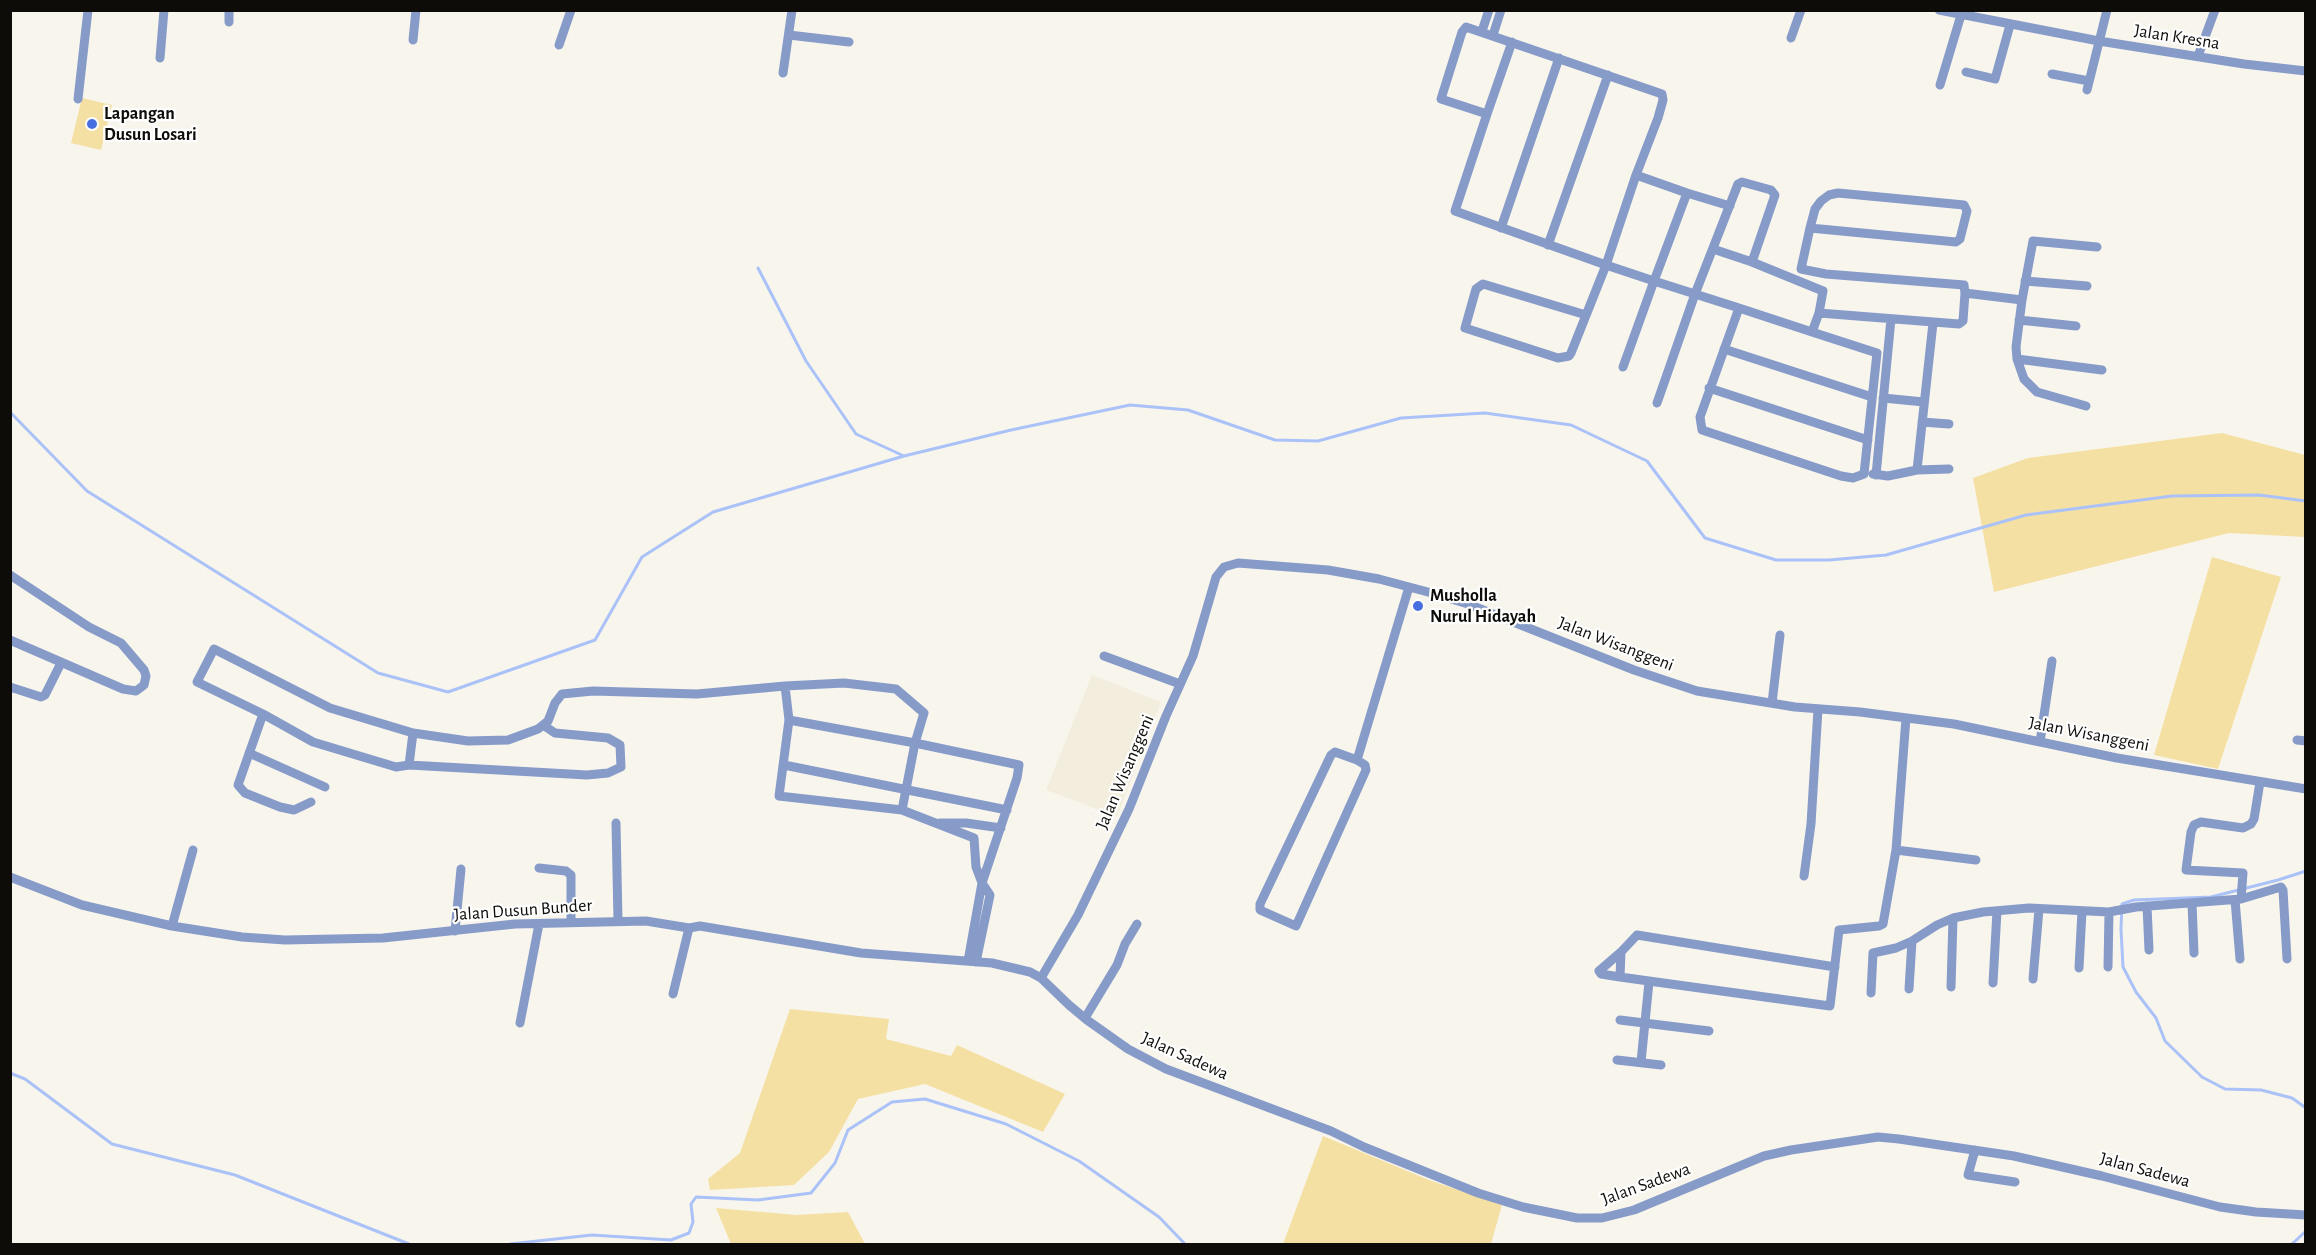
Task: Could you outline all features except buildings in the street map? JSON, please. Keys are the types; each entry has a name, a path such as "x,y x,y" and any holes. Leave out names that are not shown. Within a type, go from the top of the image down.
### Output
{"street":[{"path":"78,99 87,10"},
{"path":"160,58 164,10"},
{"path":"229,10 229,22"},
{"path":"413,40 416,10"},
{"path":"559,45 571,10"},
{"path":"783,73 792,10"},
{"path":"1482,31 1490,10"},
{"path":"1493,35 1502,10"},
{"path":"1791,38 1801,10"},
{"name":"Jalan Kresna","path":"1939,10 1961,15 1973,14 2010,25 2099,41 2306,71"},
{"path":"2052,74 2088,86 2107,10"},
{"path":"2198,56 2215,10"},
{"path":"1940,85 1961,15"},
{"path":"1966,72 1995,79 2010,25"},
{"path":"1486,114 1441,99 1464,29 1470,27 1662,94 1663,100 1658,118 1606,265 1571,353 1562,358 1465,328 1476,289 1480,284 1490,285 1586,315"},
{"path":"789,35 849,42"},
{"path":"1512,42 1455,211 1606,265 1877,353 1864,474"},
{"path":"1501,228 1559,58"},
{"path":"1548,245 1608,75"},
{"path":"1636,175 1730,206"},
{"path":"1657,403 1695,294 1738,184 1742,182 1775,193 1752,262"},
{"path":"1623,367 1687,193"},
{"path":"1797,280 1801,269 1809,228 1815,209 1829,195 1838,193 1964,205 1967,211 1960,239 1956,243 1809,228"},
{"path":"2086,406 2037,392 2024,379 2017,359 2016,347 2033,241 2097,247"},
{"path":"1713,249 1823,291"},
{"path":"1801,269 1826,274 1964,285 1963,322 1933,323 1819,313"},
{"path":"1812,332 1819,313 1826,274"},
{"path":"2025,280 2086,286"},
{"path":"1965,293 2022,300"},
{"path":"1738,308 1700,417 1702,430 1852,478 1864,474 1904,474 1917,470 1949,469"},
{"path":"1876,474 1891,319"},
{"path":"2019,320 2076,326"},
{"path":"1917,470 1933,323"},
{"path":"1724,349 1872,397"},
{"path":"2017,359 2102,370"},
{"path":"1709,388 1868,440"},
{"path":"1883,398 1924,402"},
{"path":"1922,422 1949,424"},
{"name":"Jalan Wisanggeni","path":"1041,978 1078,915 1129,809 1201,633 1216,577 1219,571 1230,565 1252,563 1328,570 1409,587 1468,604 1697,692 1772,704 1906,718 1983,729 2116,758 2306,789"},
{"path":"10,574 89,627 120,643 144,670 146,676 144,685 136,691 123,689 10,640"},
{"path":"1357,760 1409,587"},
{"path":"1772,704 1780,635"},
{"path":"543,725 555,734 608,738 620,745 621,767 608,773 587,775 409,765 396,767 313,742 263,714 197,682 214,649 330,708 413,733 468,741 508,740 543,725 548,721 555,703 562,694 592,691 697,694 844,683 896,689 924,713 915,742 902,810"},
{"path":"1104,656 1180,684"},
{"path":"2040,742 2052,661"},
{"path":"10,687 41,698 61,663"},
{"path":"785,686 789,720 779,796 902,810 974,838"},
{"path":"1804,876 1811,824 1818,709"},
{"path":"263,714 238,785 245,793 280,807 294,810 311,802"},
{"path":"1835,967 1637,935 1599,971 1601,974 1649,982 1830,1006 1835,967 1839,930 1883,924 1896,850 1906,718"},
{"path":"789,720 915,742 1019,765 1007,810 982,883"},
{"path":"409,765 413,733"},
{"path":"1335,752 1357,760 1365,765 1366,770 1296,926 1260,910 1260,904 1331,755 1335,752"},
{"path":"249,753 325,787"},
{"path":"784,765 1007,810"},
{"path":"2240,959 2239,898 2243,873 2186,870 2194,825 2201,822 2243,828 2252,825 2260,782"},
{"path":"930,822 966,823 1001,828"},
{"path":"616,823 618,921"},
{"path":"966,823 974,838 976,867 990,895 972,961"},
{"path":"172,926 193,850"},
{"path":"1896,850 1976,860"},
{"path":"539,868 566,871 572,875 571,922"},
{"path":"455,931 461,869"},
{"name":"Jalan Dusun Bunder","path":"10,877 82,905 172,926 242,937 285,940 383,938 539,924 646,921 688,928 700,926 861,952 972,961 1017,969 1041,978"},
{"path":"1871,993 1874,953 1896,948 1912,941 1953,918 1997,911 2039,909 2112,911 2239,898 2281,887 2287,959"},
{"path":"2192,903 2194,953"},
{"path":"2148,906 2149,950"},
{"path":"2033,979 2039,909"},
{"path":"2079,968 2082,910"},
{"path":"1993,983 1997,911"},
{"path":"2108,967 2112,911"},
{"path":"1951,987 1953,918"},
{"path":"520,1023 539,924"},
{"path":"1085,1018 1117,965 1125,944 1137,924"},
{"path":"673,994 688,928"},
{"path":"1909,989 1912,941"},
{"path":"1620,977 1621,952"},
{"name":"Jalan Sadewa","path":"1041,978 1085,1018 1128,1049 1166,1069 1320,1127 1478,1192 1523,1207 1577,1218 1602,1218 1634,1210 1737,1165 1791,1150 1878,1137 2014,1156 2220,1207 2306,1215"},
{"path":"1641,1062 1649,982"},
{"path":"1620,1020 1709,1031"},
{"path":"1617,1060 1661,1065"},
{"path":"1975,1150 1968,1175 2015,1182"}],"shaded area":[{"name":"Lapangan Dusun Losari","path":"82,98 112,105 101,150 71,143"},
{"path":"2222,433 2305,455 2305,537 2229,533 1994,592 1973,478 2028,458"},
{"path":"2212,557 2281,577 2218,769 2154,755"},
{"path":"1092,675 1161,702 1117,817 1046,790"},
{"path":"790,1009 889,1019 886,1039 951,1056 957,1045 1065,1094 1043,1132 925,1084 858,1099 829,1152 794,1185 710,1190 708,1179 740,1153"},
{"path":"1323,1136 1429,1180 1502,1205 1491,1244 1283,1244"},
{"path":"716,1208 797,1215 848,1212 865,1244 731,1244"}],"waterway":[{"path":"758,268 806,361 856,434 904,456 1011,430 1130,405 1188,410 1275,440 1318,441 1401,418 1485,413 1571,425 1647,461 1705,538 1776,560 1829,560 1886,555 2026,515 2172,496 2259,495 2306,501"},
{"path":"10,412 87,491 378,673 448,692 595,640 642,557 713,512 904,456"},
{"path":"2306,871 2211,897 2134,900 2122,904 2121,929 2123,967 2136,992 2156,1018 2165,1041 2202,1077 2225,1089 2261,1090 2292,1098 2306,1108"},
{"path":"10,1073 25,1079 112,1144 235,1175 409,1244"},
{"path":"510,1244 592,1235 671,1240 689,1233 693,1222 691,1204 696,1197 758,1200 811,1193 835,1163 848,1130 892,1102 925,1099 1006,1124 1079,1161 1159,1217 1185,1244"},
{"path":"2292,1244 2306,1231"}],"place":[{"name":"Lapangan Dusun Losari","path":"92,124"},
{"name":"Musholla Nurul Hidayah","path":"1418,606"}]}
